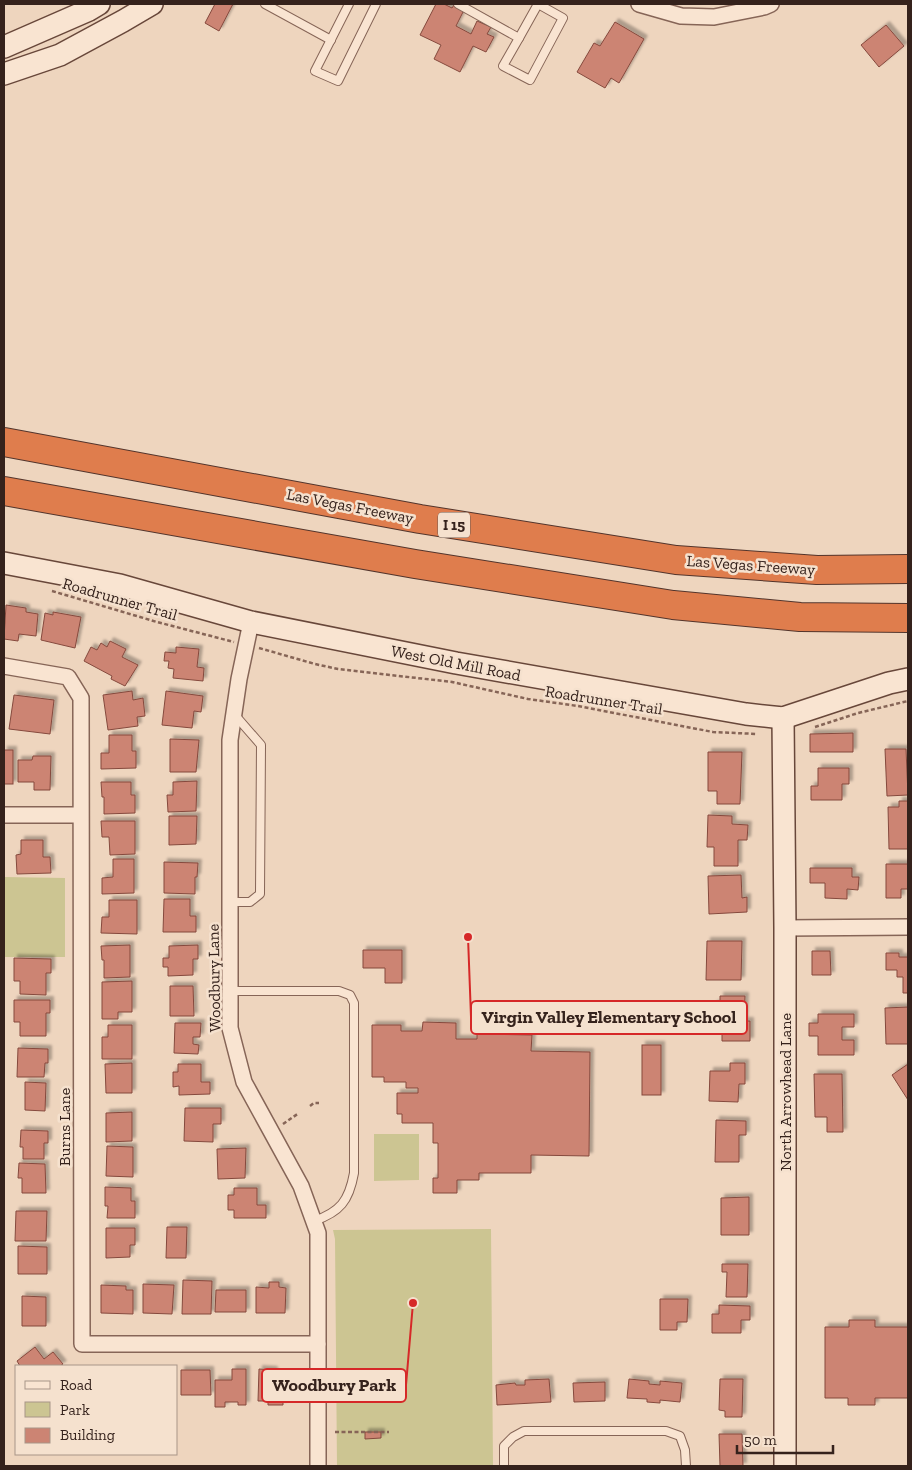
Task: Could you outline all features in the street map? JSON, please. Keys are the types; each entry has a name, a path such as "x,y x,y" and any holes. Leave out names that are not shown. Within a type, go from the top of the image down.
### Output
{"highway":[{"name":"Las Vegas Freeway","path":"4,442 420,519 676,560 817,570 908,569"},
{"path":"4,492 415,564 674,605 800,617 908,618"}],"street":[{"path":"4,47 99,4"},
{"path":"4,74 60,55 152,4"},
{"path":"639,4 681,16 714,17 771,4"},
{"name":"West Old Mill Road","path":"4,563 120,585 252,622 569,684 746,714 783,718 889,683 908,679"},
{"name":"Woodbury Lane","path":"252,622 239,679 230,740 230,1028 244,1082 301,1186 318,1233 318,1466"},
{"name":"Burns Lane","path":"4,666 68,677 81,698 82,1344 318,1344"},
{"name":"North Arrowhead Lane","path":"783,718 785,1466"},
{"path":"4,815 80,815"},
{"path":"785,928 908,926"}],"lane":[{"path":"265,4 332,40"},
{"path":"349,4 315,71 338,81 376,4"},
{"path":"458,4 519,38"},
{"path":"538,4 564,18 530,80 504,66 519,38 538,4"},
{"path":"230,902 250,902 260,894 261,745 234,714"},
{"path":"230,991 339,991 350,995 354,1003 354,1173 351,1190 338,1210 314,1221"},
{"path":"504,1466 504,1446 513,1437 524,1431 666,1431 680,1436 686,1450 686,1466"}],"path":[{"name":"Roadrunner Trail","path":"48,590 230,641"},
{"name":"Roadrunner Trail","path":"264,650 338,669 452,682 528,699 578,706 713,732 765,734"},
{"path":"809,728 858,713 908,701"},
{"path":"310,1106 314,1103 320,1103"},
{"path":"284,1124 299,1113"},
{"path":"335,1432 389,1432"}],"green space":[{"path":"4,877 65,878 65,957 4,957"},
{"path":"374,1134 419,1134 419,1180 374,1181"},
{"path":"491,1229 493,1466 337,1466 335,1239 333,1230"}],"building":[{"path":"215,4 233,4 219,31 205,23"},
{"path":"436,4 444,4 452,8 454,5 464,10 456,26 471,34 477,21 491,27 487,34 494,37 486,52 473,46 460,72 434,59 441,45 420,35"},
{"path":"615,22 644,39 619,83 611,78 605,88 577,72 594,43 600,46"},
{"path":"886,25 904,46 879,67 861,45"},
{"path":"6,605 26,608 26,612 38,614 36,636 19,634 18,641 4,639"},
{"path":"53,612 81,617 75,648 41,640 45,613 53,615"},
{"path":"110,641 126,649 122,657 138,665 125,686 111,679 112,676 84,661 91,647 97,650 101,643 107,647"},
{"path":"176,647 199,649 197,667 204,668 203,681 173,678 174,669 168,668 169,661 164,661 165,652 176,653"},
{"path":"132,691 133,700 143,698 145,716 137,717 138,726 108,730 103,695"},
{"path":"166,691 203,696 201,712 194,711 192,728 162,725"},
{"path":"14,695 54,700 50,734 9,729"},
{"path":"853,733 853,752 810,752 810,734"},
{"path":"109,735 132,735 132,751 136,751 136,768 101,769 101,753 109,753"},
{"path":"170,739 199,740 196,772 170,772"},
{"path":"885,749 906,749 908,795 887,796"},
{"path":"4,750 13,750 13,784 4,784"},
{"path":"708,752 742,752 740,804 717,804 717,791 708,791"},
{"path":"33,756 51,756 50,790 34,790 34,782 18,782 18,760 32,760"},
{"path":"818,768 849,768 849,784 842,784 842,800 811,800 811,786 818,786"},
{"path":"197,781 196,811 168,812 167,795 173,795 173,782"},
{"path":"101,782 131,782 131,795 135,795 135,813 104,814 104,797 102,797"},
{"path":"899,801 908,801 908,849 889,849 888,807 899,807"},
{"path":"708,815 732,816 732,824 748,825 747,840 738,840 738,866 714,866 714,847 707,847"},
{"path":"169,816 197,816 196,844 169,845"},
{"path":"101,821 135,821 135,854 110,855 109,837 102,837"},
{"path":"21,840 43,840 43,857 50,857 51,873 17,874 16,855 21,854"},
{"path":"113,859 134,859 134,893 102,894 102,878 113,877"},
{"path":"164,862 198,863 197,877 195,877 195,894 164,893"},
{"path":"886,864 908,864 908,889 901,889 901,898 886,898"},
{"path":"810,868 852,868 852,877 859,877 858,890 847,889 847,899 825,898 825,883 810,883"},
{"path":"741,875 742,898 747,897 747,912 709,914 708,876"},
{"path":"164,899 190,899 190,916 196,916 196,932 163,932"},
{"path":"109,900 137,900 137,934 101,933 102,917 109,917"},
{"path":"707,941 742,941 741,980 706,980"},
{"path":"130,945 130,977 104,978 104,960 102,960 101,946"},
{"path":"198,945 198,959 193,959 193,975 168,976 168,967 163,967 163,958 169,958 169,946"},
{"path":"363,950 402,950 402,983 385,983 385,968 363,968"},
{"path":"812,951 830,951 831,975 812,975"},
{"path":"886,953 899,953 899,957 908,957 908,993 903,993 903,977 897,977 897,970 886,970"},
{"path":"14,958 51,959 51,973 46,973 46,995 20,994 20,981 14,981"},
{"path":"132,981 132,1012 118,1012 118,1019 102,1019 102,982"},
{"path":"170,986 193,986 194,1016 170,1016"},
{"path":"720,996 745,996 744,1021 750,1021 750,1041 722,1041 722,1034 714,1034 714,1004 720,1004"},
{"path":"14,1000 50,1000 50,1013 46,1013 46,1036 20,1036 20,1022 14,1022"},
{"path":"908,1007 908,1044 886,1044 885,1008"},
{"path":"818,1014 854,1014 854,1027 842,1027 842,1040 854,1040 854,1055 818,1055 818,1036 809,1036 809,1023 818,1023"},
{"path":"423,1022 456,1023 456,1039 477,1039 477,1034 532,1035 531,1051 590,1052 589,1156 531,1155 531,1173 479,1173 479,1180 457,1180 457,1193 433,1193 433,1178 438,1178 438,1143 433,1143 433,1123 402,1123 402,1114 397,1114 397,1093 418,1093 418,1088 406,1088 406,1082 384,1082 384,1077 372,1077 372,1025 401,1025 401,1031 422,1031"},
{"path":"175,1023 201,1023 200,1037 193,1037 193,1044 199,1045 198,1054 174,1053"},
{"path":"108,1025 132,1025 132,1059 102,1059 102,1037 108,1037"},
{"path":"642,1045 661,1045 661,1095 642,1095"},
{"path":"18,1048 48,1049 48,1063 45,1063 44,1077 17,1077"},
{"path":"132,1063 132,1093 106,1093 105,1064"},
{"path":"730,1063 745,1063 745,1084 739,1084 738,1102 709,1101 710,1071 730,1071"},
{"path":"178,1064 201,1064 201,1082 210,1082 210,1094 179,1095 179,1086 173,1087 173,1072 178,1072"},
{"path":"908,1064 908,1100 892,1075"},
{"path":"814,1074 842,1074 843,1132 827,1132 827,1117 815,1117"},
{"path":"25,1082 46,1083 45,1111 25,1110"},
{"path":"185,1108 221,1108 221,1124 213,1124 213,1142 184,1141"},
{"path":"132,1112 132,1141 106,1142 106,1113"},
{"path":"716,1120 746,1121 746,1135 739,1135 739,1162 715,1162"},
{"path":"21,1130 48,1131 48,1143 44,1143 44,1159 23,1159 23,1147 20,1147"},
{"path":"107,1146 133,1147 133,1177 106,1176"},
{"path":"246,1148 245,1178 218,1179 217,1149"},
{"path":"19,1163 45,1164 46,1193 22,1193 22,1178 18,1178"},
{"path":"105,1187 131,1188 131,1201 135,1201 135,1218 107,1218 108,1206 105,1206"},
{"path":"234,1188 257,1188 257,1205 266,1205 266,1218 234,1218 234,1210 228,1210 228,1195 234,1195"},
{"path":"749,1197 749,1235 721,1235 721,1198"},
{"path":"16,1211 47,1211 46,1241 15,1241"},
{"path":"167,1227 187,1227 186,1258 166,1258"},
{"path":"106,1228 135,1228 135,1245 130,1245 130,1257 106,1258"},
{"path":"18,1246 47,1247 47,1274 18,1274"},
{"path":"722,1264 748,1264 747,1297 726,1297 727,1272 722,1272"},
{"path":"183,1280 212,1281 211,1314 182,1314"},
{"path":"269,1282 279,1282 279,1287 286,1288 285,1313 256,1313 256,1287 269,1288"},
{"path":"143,1284 174,1285 172,1314 143,1313"},
{"path":"101,1285 126,1286 126,1290 133,1290 133,1314 101,1313"},
{"path":"216,1290 246,1290 246,1312 215,1312"},
{"path":"22,1296 46,1297 46,1326 22,1326"},
{"path":"660,1299 688,1299 687,1322 677,1322 677,1330 660,1330"},
{"path":"719,1305 750,1306 750,1320 741,1320 741,1333 712,1333 712,1314 719,1314"},
{"path":"849,1320 875,1320 875,1327 908,1327 908,1398 875,1398 875,1405 848,1405 848,1398 825,1398 825,1327 849,1327"},
{"path":"35,1347 44,1359 53,1352 63,1364 19,1365 17,1361"},
{"path":"232,1369 246,1369 246,1405 238,1405 238,1402 225,1402 225,1407 215,1407 215,1380 232,1380"},
{"path":"259,1369 274,1370 274,1378 291,1378 290,1400 283,1399 283,1405 268,1405 268,1401 258,1401"},
{"path":"181,1370 210,1370 211,1395 181,1395"},
{"path":"549,1379 551,1402 497,1405 496,1385 515,1383 516,1385 525,1385 525,1380"},
{"path":"629,1379 649,1381 649,1384 660,1385 660,1381 682,1383 680,1402 660,1400 660,1403 647,1402 647,1399 627,1398"},
{"path":"720,1379 743,1379 742,1417 725,1417 725,1411 719,1410"},
{"path":"605,1382 605,1401 574,1402 573,1383"},
{"path":"365,1432 381,1432 381,1438 365,1439"},
{"path":"719,1434 742,1434 743,1466 720,1466"}],"place":[{"name":"Virgin Valley Elementary School","path":"468,937"},
{"name":"Woodbury Park","path":"413,1303"}]}
